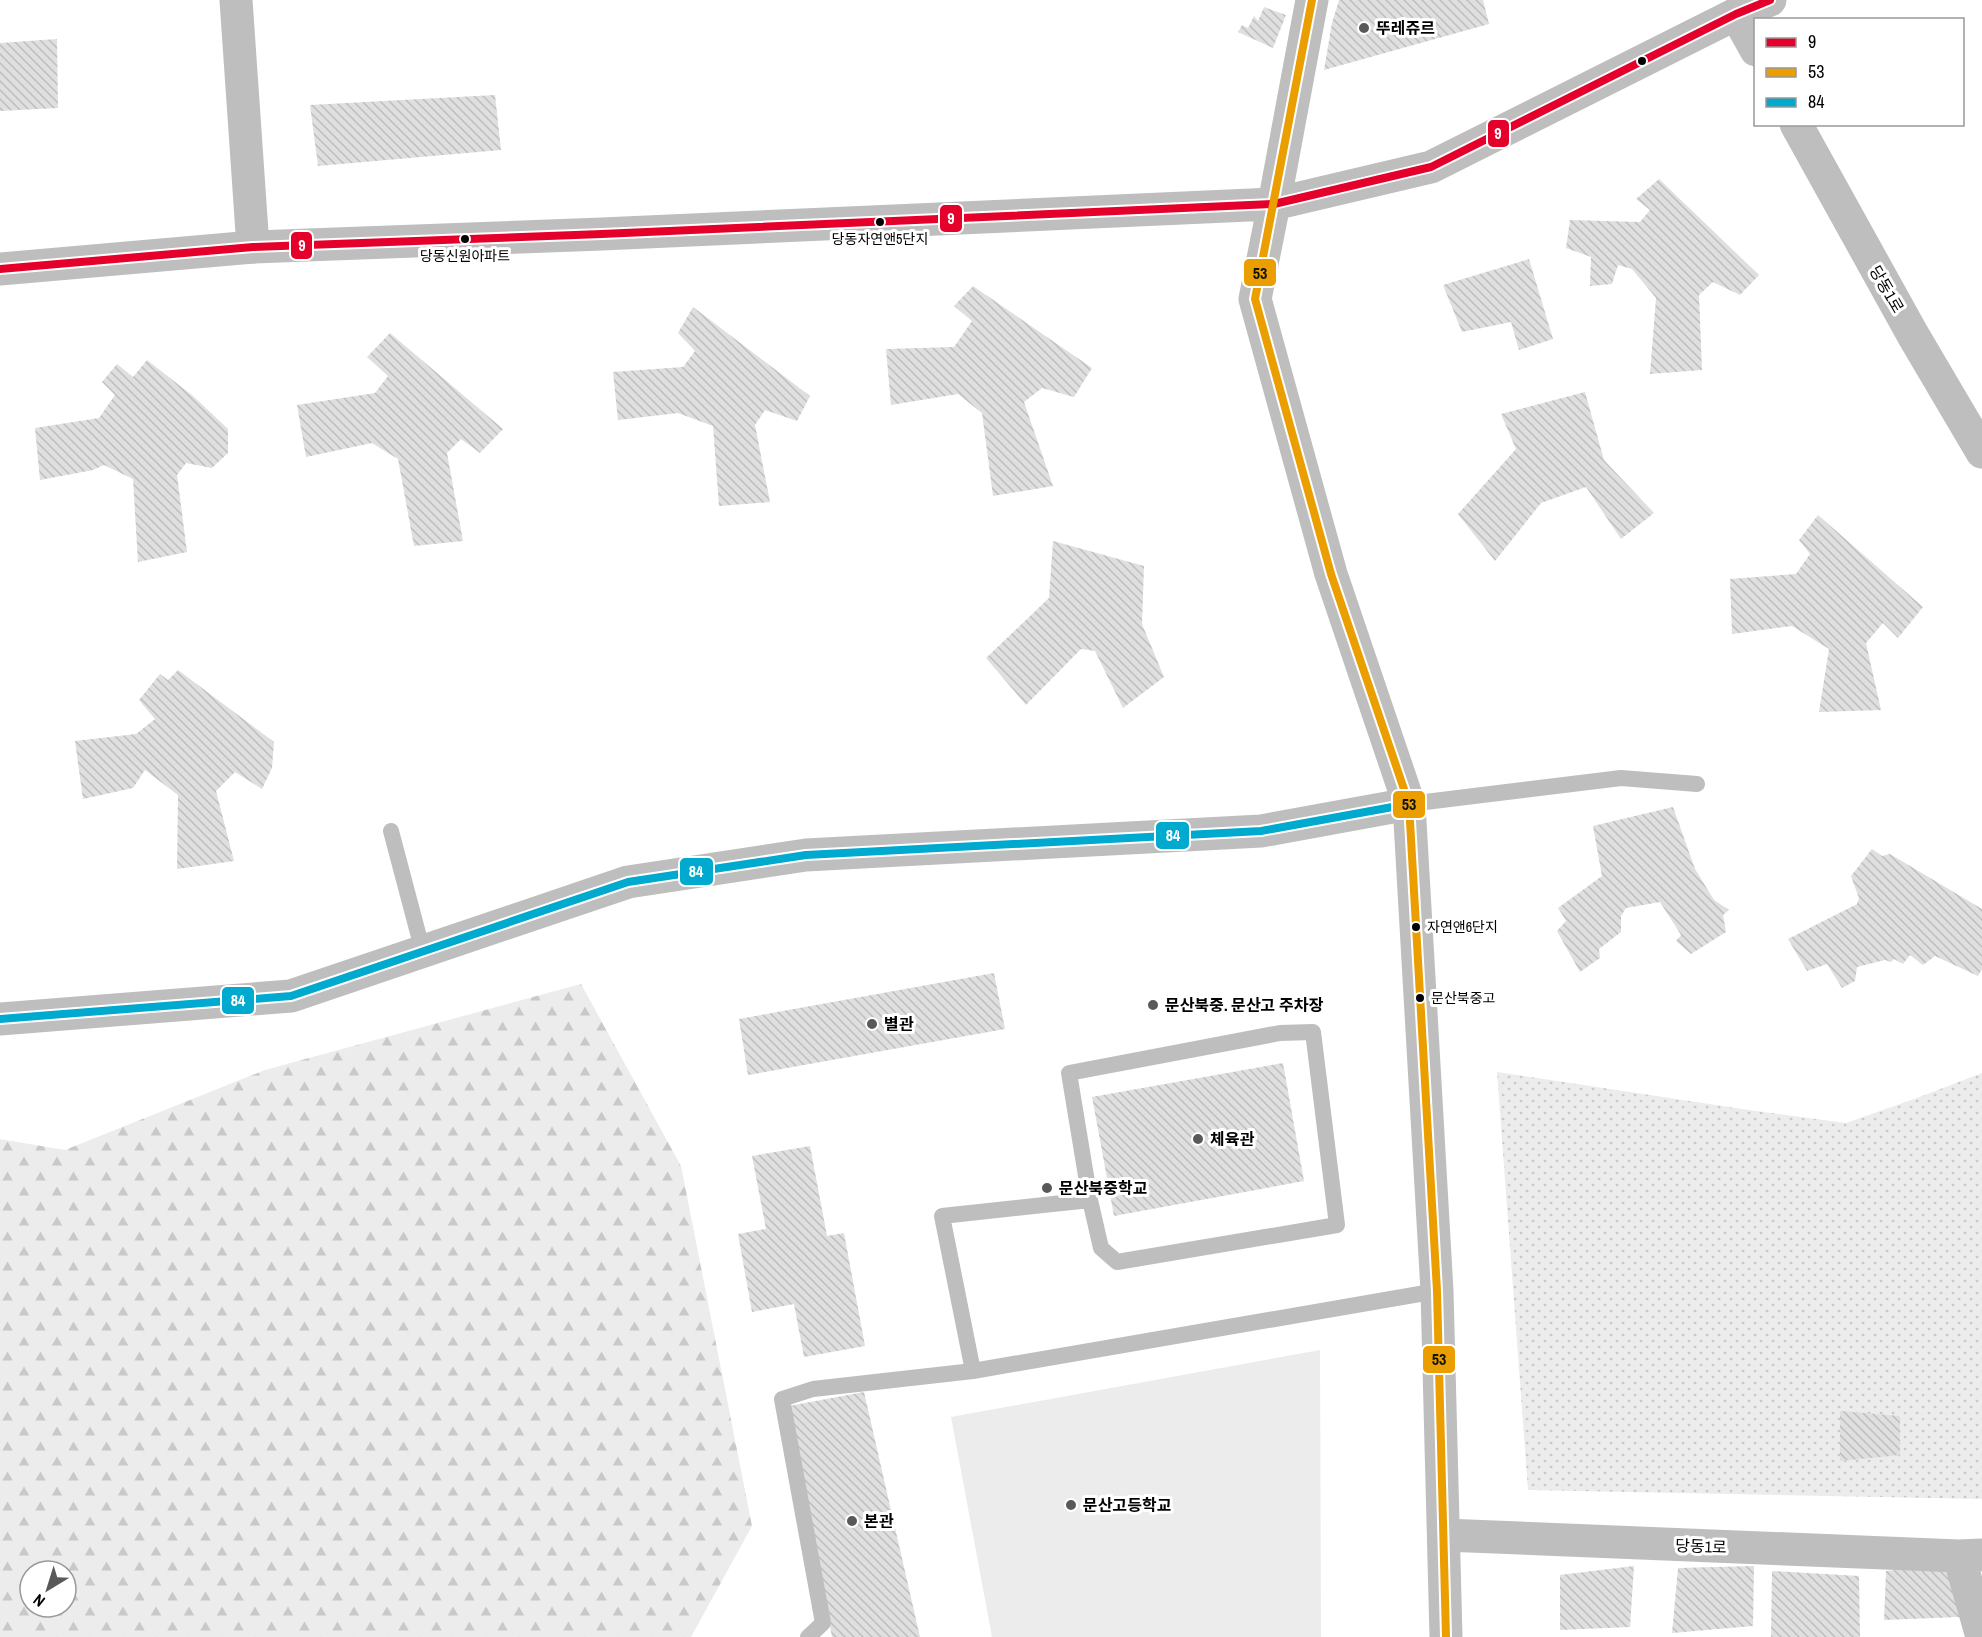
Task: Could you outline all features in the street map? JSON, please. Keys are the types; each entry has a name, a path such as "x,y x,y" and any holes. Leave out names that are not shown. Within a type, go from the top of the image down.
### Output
{"street":[{"path":"236,0 253,247"},
{"path":"1312,0 1255,299 1330,574 1409,804 1437,1291 1446,1637"},
{"path":"0,269 253,247 1274,204 1431,167 1736,14 1770,0"},
{"path":"1736,14 1754,48"},
{"name":"당동1로","path":"1797,126 1896,306 1982,452"},
{"path":"0,1019 291,996 628,882 806,855 1261,831 1409,804"},
{"name":"당동1로","path":"1444,1535 1970,1556 1982,1637"}],"lane":[{"path":"1409,804 1621,778 1697,784"},
{"path":"391,831 423,952"},
{"path":"1313,1032 1337,1225 1117,1262 1101,1248 1090,1200 1069,1073 1280,1033 1313,1032"},
{"path":"973,1371 942,1216 1090,1200"},
{"path":"808,1637 823,1623 782,1399 813,1389 973,1371 1437,1291"}],"green space":[{"path":"581,984 681,1166 752,1526 691,1637 0,1637 0,1139 65,1150 265,1070"},
{"path":"1497,1072 1846,1123 1982,1073 1982,1499 1528,1490"},
{"path":"1320,1350 1321,1637 992,1637 951,1417"}],"building":[{"path":"1339,0 1483,0 1489,24 1324,70 1332,23"},
{"path":"1264,7 1286,15 1273,48 1238,32 1242,25 1248,28 1254,16 1258,21"},
{"path":"57,39 58,108 0,111 0,43"},
{"path":"495,95 501,150 318,166 310,105"},
{"path":"1659,179 1759,275 1740,295 1713,282 1699,295 1702,370 1650,374 1656,298 1632,269 1618,265 1612,284 1590,286 1591,257 1566,248 1570,220 1640,222 1650,210 1636,199"},
{"path":"1529,259 1553,339 1519,350 1511,322 1462,332 1443,285"},
{"path":"973,286 1092,368 1074,397 1042,388 1024,402 1053,486 993,496 982,413 958,394 891,405 886,349 954,347 972,321 954,306"},
{"path":"693,307 810,396 797,421 765,410 755,425 770,502 719,506 713,426 678,413 618,420 613,372 683,367 695,351 678,333"},
{"path":"390,333 503,429 480,453 461,439 447,453 463,541 414,546 398,459 372,443 306,457 297,405 375,393 388,376 367,357"},
{"path":"147,360 193,396 228,429 228,453 212,468 186,463 177,475 187,552 138,562 133,479 104,465 93,470 40,480 35,428 99,418 115,395 102,382 117,364 133,377"},
{"path":"1585,392 1604,460 1654,513 1621,539 1586,487 1541,503 1495,561 1458,514 1516,449 1501,414"},
{"path":"1818,515 1923,607 1898,638 1883,623 1866,643 1881,710 1819,712 1829,649 1792,626 1732,634 1730,579 1796,574 1810,554 1799,540"},
{"path":"1053,541 1144,566 1142,624 1164,677 1123,708 1095,651 1081,649 1026,705 986,658 1049,598"},
{"path":"178,670 274,742 272,768 262,789 235,772 216,791 234,861 177,869 178,795 145,770 133,788 83,799 75,741 136,734 155,719 139,700 160,674 168,680"},
{"path":"1673,807 1695,869 1714,900 1729,910 1723,915 1726,932 1691,954 1676,941 1681,935 1660,902 1626,908 1621,916 1621,932 1599,949 1600,958 1580,972 1557,931 1566,921 1558,908 1602,876 1593,826"},
{"path":"1872,849 1882,856 1890,854 1982,909 1982,969 1978,976 1935,956 1923,965 1910,955 1903,964 1894,959 1891,962 1885,960 1857,967 1855,981 1842,988 1827,964 1807,971 1788,939 1857,904 1859,898 1851,876"},
{"name":"별관","path":"994,973 1005,1029 748,1075 739,1019"},
{"name":"체육관","path":"1283,1063 1304,1181 1114,1216 1092,1097"},
{"path":"810,1146 827,1236 844,1233 865,1346 804,1357 794,1304 752,1312 738,1234 766,1229 752,1156"},
{"name":"본관","path":"864,1392 920,1637 832,1637 789,1406"},
{"path":"1840,1411 1900,1416 1900,1455 1840,1461"},
{"path":"1634,1566 1630,1627 1560,1630 1560,1575"},
{"path":"1754,1566 1753,1626 1672,1633 1678,1568"},
{"path":"1932,1566 1953,1573 1960,1617 1884,1620 1886,1571"},
{"path":"1772,1571 1859,1576 1860,1637 1771,1637"}],"transit line":[{"name":"53","path":"1312,0 1255,299 1331,574 1409,804 1437,1291 1446,1637"},
{"name":"9","path":"0,269 253,247 1274,204 1431,167 1736,14 1770,0"},
{"name":"84","path":"0,1019 291,996 628,882 806,855 1261,831 1409,804"}],"place":[{"name":"뚜레쥬르","path":"1364,28"},
{"name":"당동자연앤5단지","path":"880,222"},
{"name":"당동신원아파트","path":"465,239"},
{"name":"자연앤6단지","path":"1416,927"},
{"name":"문산북중고","path":"1420,998"},
{"name":"문산북중. 문산고 주차장","path":"1153,1005"},
{"name":"별관","path":"872,1024"},
{"name":"체육관","path":"1198,1139"},
{"name":"문산북중학교","path":"1047,1188"},
{"name":"문산고등학교","path":"1071,1505"},
{"name":"본관","path":"852,1521"}]}
